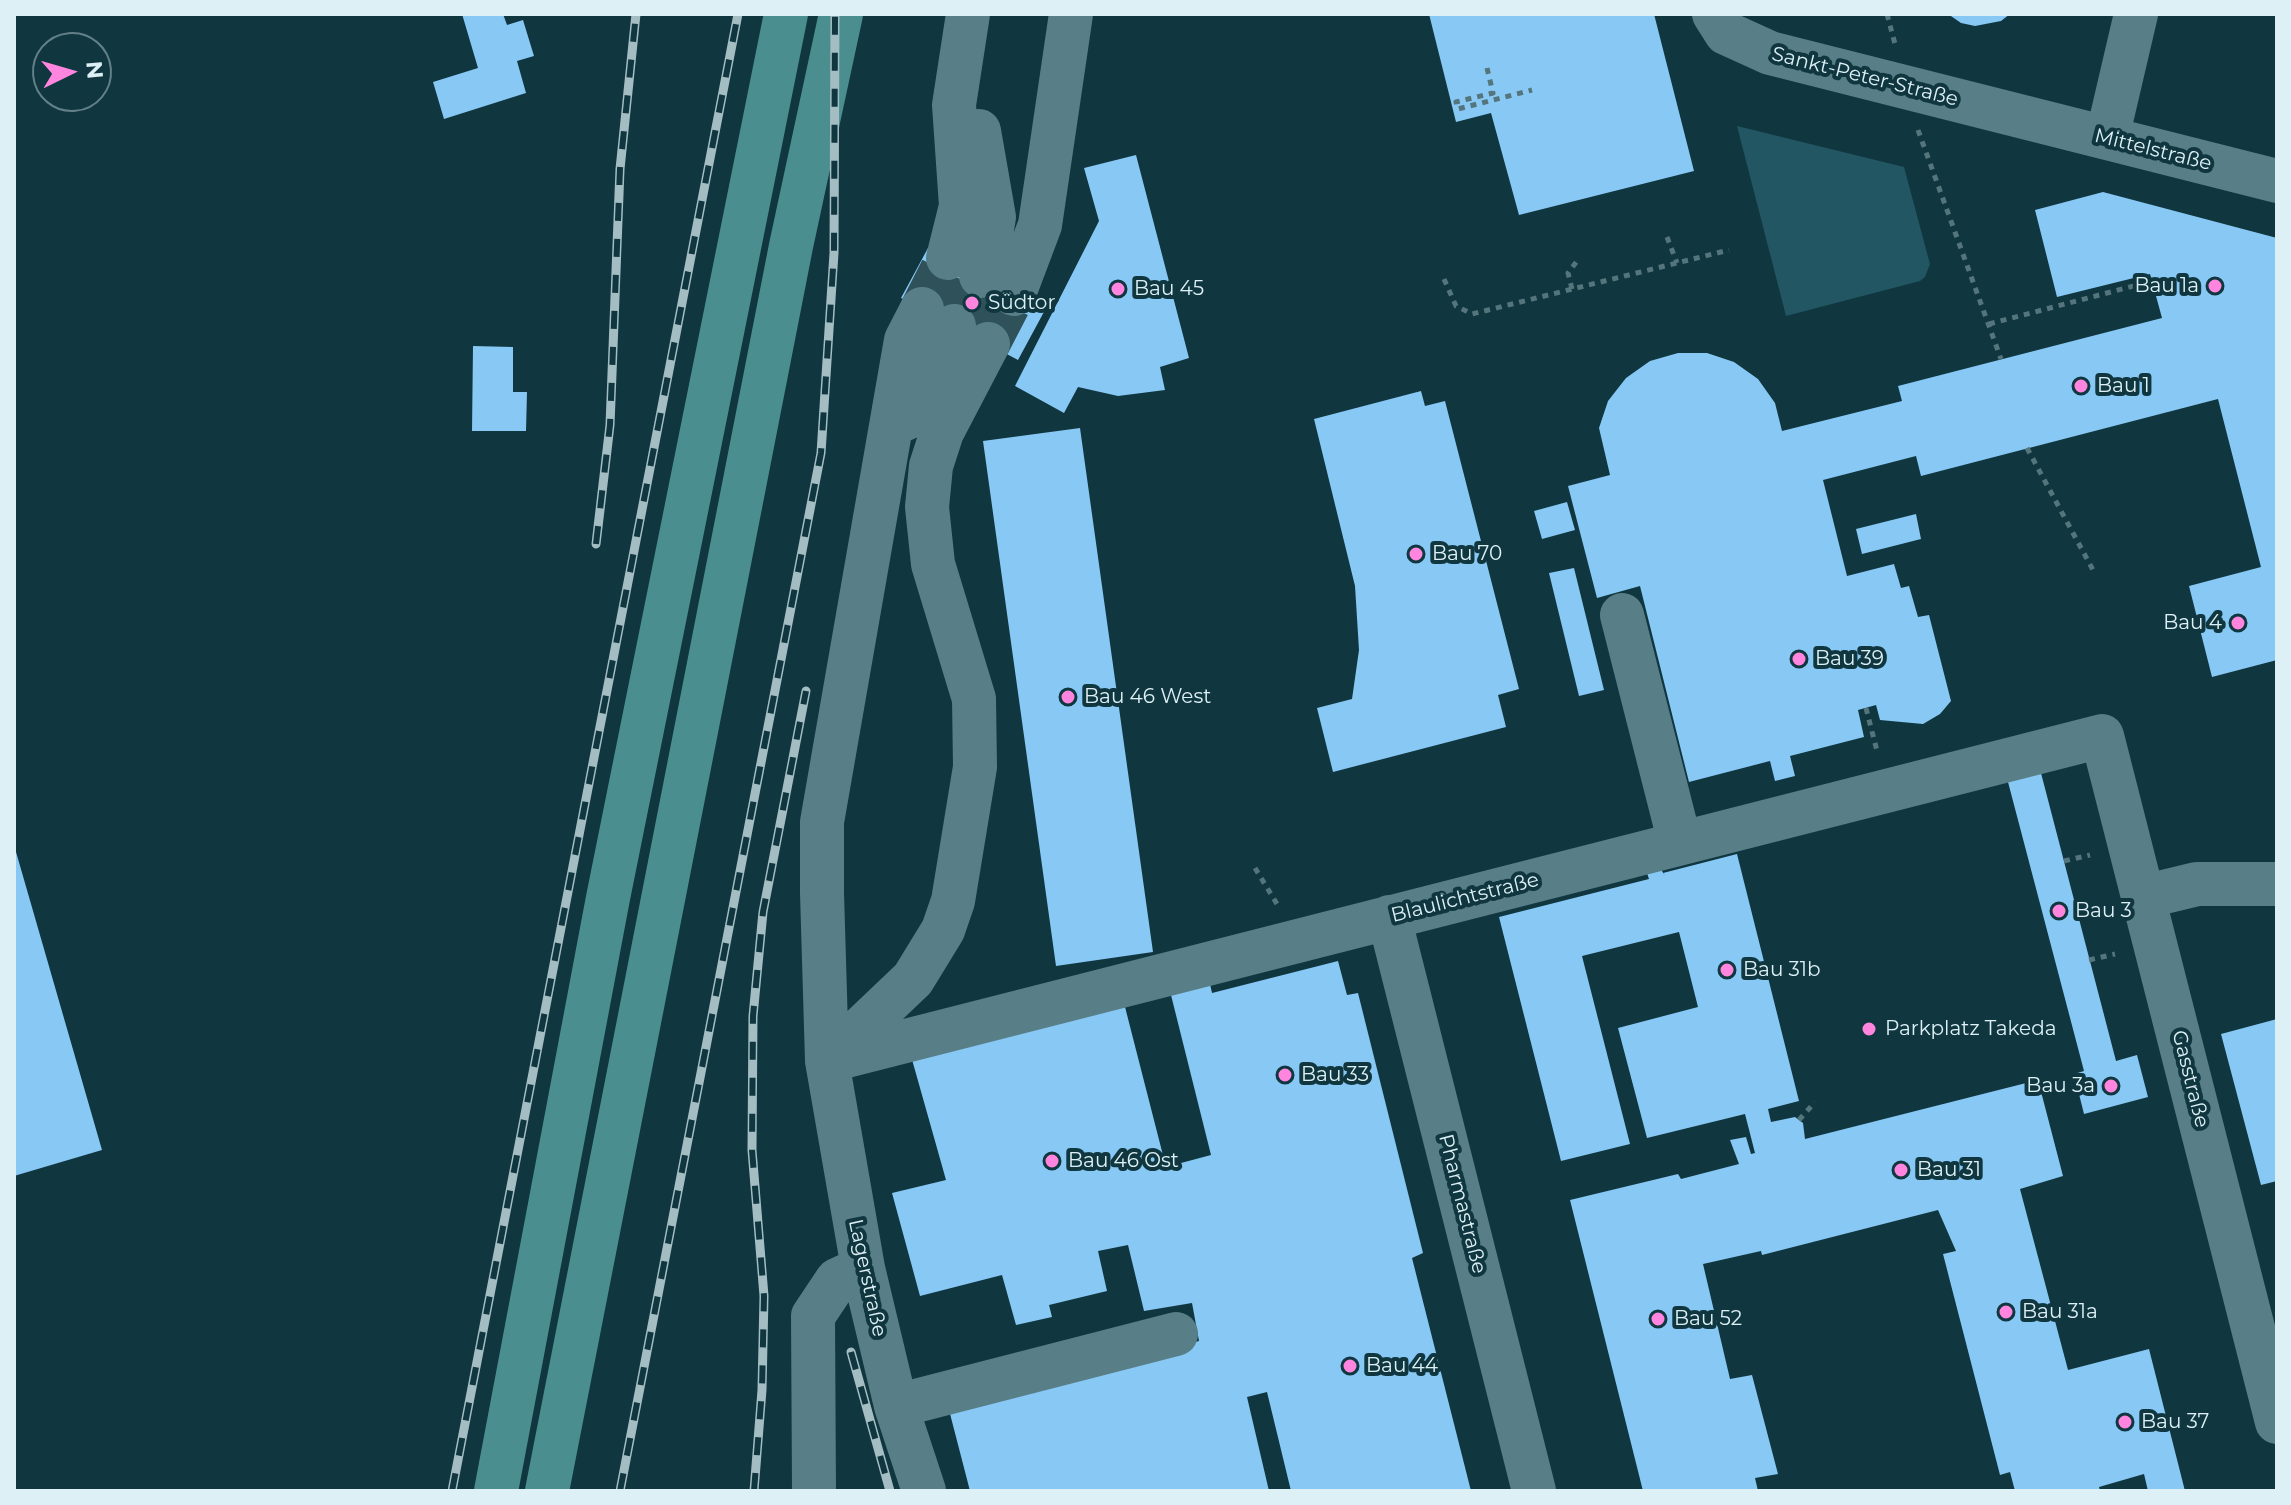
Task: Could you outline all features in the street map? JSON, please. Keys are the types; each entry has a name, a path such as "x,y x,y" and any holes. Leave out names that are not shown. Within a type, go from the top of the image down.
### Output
{"main road":[{"path":"496,1491 608,898 786,14"},
{"path":"547,1491 791,246 841,14"}],"street":[{"path":"968,14 954,116 961,206 981,276 1040,225 1071,14"},
{"name":"Sankt-Peter-Straße","path":"1714,14 1726,33 1770,53 2030,119"},
{"path":"2107,138 2136,14"},
{"name":"Mittelstraße","path":"2030,119 2277,181"},
{"name":"Lagerstraße","path":"827,1061 913,979 943,930 953,901 975,767 974,699 933,564 927,507 931,466 942,432 955,326 906,340 822,822 823,993 827,1061 863,1268 896,1406 924,1491"},
{"path":"1622,615 1680,843"},
{"name":"Blaulichtstraße","path":"827,1061 2102,736"},
{"name":"Gasstraße","path":"2102,736 2277,1422"},
{"path":"2143,897 2197,884 2277,884"},
{"name":"Pharmastraße","path":"1389,917 1534,1491"},
{"path":"814,1491 813,1316 837,1280 863,1268"},
{"path":"896,1406 1176,1334"}],"path":[{"path":"1887,14 1899,59"},
{"path":"1892,32 1902,35"},
{"path":"1487,68 1493,93 1456,102 1458,109 1532,90"},
{"path":"1914,118 2001,359"},
{"path":"1667,237 1677,263"},
{"path":"1444,279 1456,306 1472,314 1729,250"},
{"path":"1572,289 1568,273 1577,261"},
{"path":"1989,324 2145,283"},
{"path":"2027,448 2093,570"},
{"path":"1866,708 1879,759"},
{"path":"1799,1120 1815,1102"}],"shaded area":[{"path":"1737,126 1904,167 1930,264 1925,277 1920,281 1786,316"}],"building":[{"path":"462,14 503,14 507,25 523,20 534,56 517,61 526,93 444,119 433,82 478,68"},
{"path":"1429,14 1654,14 1694,171 1519,215 1491,113 1456,122"},
{"path":"1948,14 2010,14 2001,21 1975,26 1961,23"},
{"name":"Bau 45","path":"1136,155 1189,358 1160,367 1165,390 1118,396 1078,387 1064,413 1015,386 1099,221 1084,168"},
{"path":"2103,192 2277,238 2277,660 2212,677 2189,586 2261,567 2218,399 1921,476 1916,456 1823,480 1847,576 1894,564 1901,588 1909,586 1918,617 1929,615 1951,701 1940,714 1923,724 1880,720 1876,705 1858,710 1864,737 1790,756 1795,776 1775,781 1770,761 1689,782 1640,586 1597,598 1568,486 1610,475 1599,428 1608,401 1626,378 1650,361 1678,353 1707,353 1734,362 1758,379 1775,403 1782,431 1902,401 1898,386 2162,318 2150,274 2057,297 2035,210"},
{"name":"Südtor","path":"928,248 1045,310 1018,360 901,298"},
{"path":"473,346 513,347 513,392 527,392 526,431 472,431"},
{"name":"Bau 70","path":"1421,391 1425,406 1445,401 1519,689 1498,695 1506,727 1333,772 1317,708 1352,699 1359,650 1355,586 1314,419"},
{"name":"Bau 46 West","path":"1080,428 1153,952 1056,966 983,441"},
{"path":"1567,502 1575,530 1542,539 1534,511"},
{"path":"1916,514 1921,539 1862,554 1856,529"},
{"path":"1574,568 1604,690 1579,696 1549,573"},
{"name":"Bau 3","path":"2041,773 2116,1061 2137,1055 2148,1097 2084,1114 2074,1074 2084,1071 2008,782"},
{"path":"14,845 102,1150 14,1176"},
{"path":"1737,854 1799,1101 1768,1109 1771,1122 1795,1117 1803,1123 1805,1139 2038,1080 2063,1176 2020,1189 2068,1370 2149,1349 2185,1491 2148,1491 2144,1474 2099,1487 2100,1491 2015,1491 2010,1472 2000,1475 1943,1254 1956,1251 1938,1210 1762,1255 1761,1251 1703,1264 1730,1379 1752,1375 1778,1474 1755,1478 1758,1491 1643,1491 1570,1200 1678,1174 1681,1179 1739,1164 1730,1140 1746,1137 1751,1154 1755,1153 1745,1114 1647,1138 1618,1028 1698,1007 1679,932 1582,956 1630,1144 1561,1161 1499,917 1649,879 1646,870 1659,866 1663,873"},
{"path":"1338,961 1347,995 1358,993 1423,1253 1412,1258 1471,1491 1291,1491 1267,1392 1247,1397 1269,1491 970,1491 948,1406 1199,1341 1192,1303 1144,1311 1128,1245 1098,1251 1107,1291 1049,1305 1052,1317 1016,1325 1002,1275 920,1296 892,1193 946,1180 911,1056 1124,1003 1166,1167 1211,1155 1171,995 1210,984 1212,993"},
{"path":"2277,1019 2277,1181 2261,1185 2221,1034"}],"tunnel":[{"path":"922,309 948,258"},
{"path":"954,326 981,276"},
{"path":"988,344 1014,294"}],"railway":[{"path":"596,544 610,425 620,169 636,14"},
{"path":"452,1491 738,14"},
{"path":"620,1491 821,453 834,253 835,14"},
{"path":"754,1491 762,1390 764,1296 752,1150 753,1016 763,912 806,691"},
{"path":"851,1352 890,1491"}],"place":[{"name":"Bau 1a","path":"2215,286"},
{"name":"Bau 45","path":"1118,289"},
{"name":"Südtor","path":"972,303"},
{"name":"Bau 1","path":"2081,386"},
{"name":"Bau 70","path":"1416,554"},
{"name":"Bau 4","path":"2238,623"},
{"name":"Bau 39","path":"1799,659"},
{"name":"Bau 46 West","path":"1068,697"},
{"name":"Bau 3","path":"2059,911"},
{"name":"Bau 31b","path":"1727,970"},
{"name":"Parkplatz Takeda","path":"1869,1029"},
{"name":"Bau 33","path":"1285,1075"},
{"name":"Bau 3a","path":"2111,1086"},
{"name":"Bau 46 Ost","path":"1052,1161"},
{"name":"Bau 31","path":"1901,1170"},
{"name":"Bau 31a","path":"2006,1312"},
{"name":"Bau 52","path":"1658,1319"},
{"name":"Bau 44","path":"1350,1366"},
{"name":"Bau 37","path":"2125,1422"}]}
